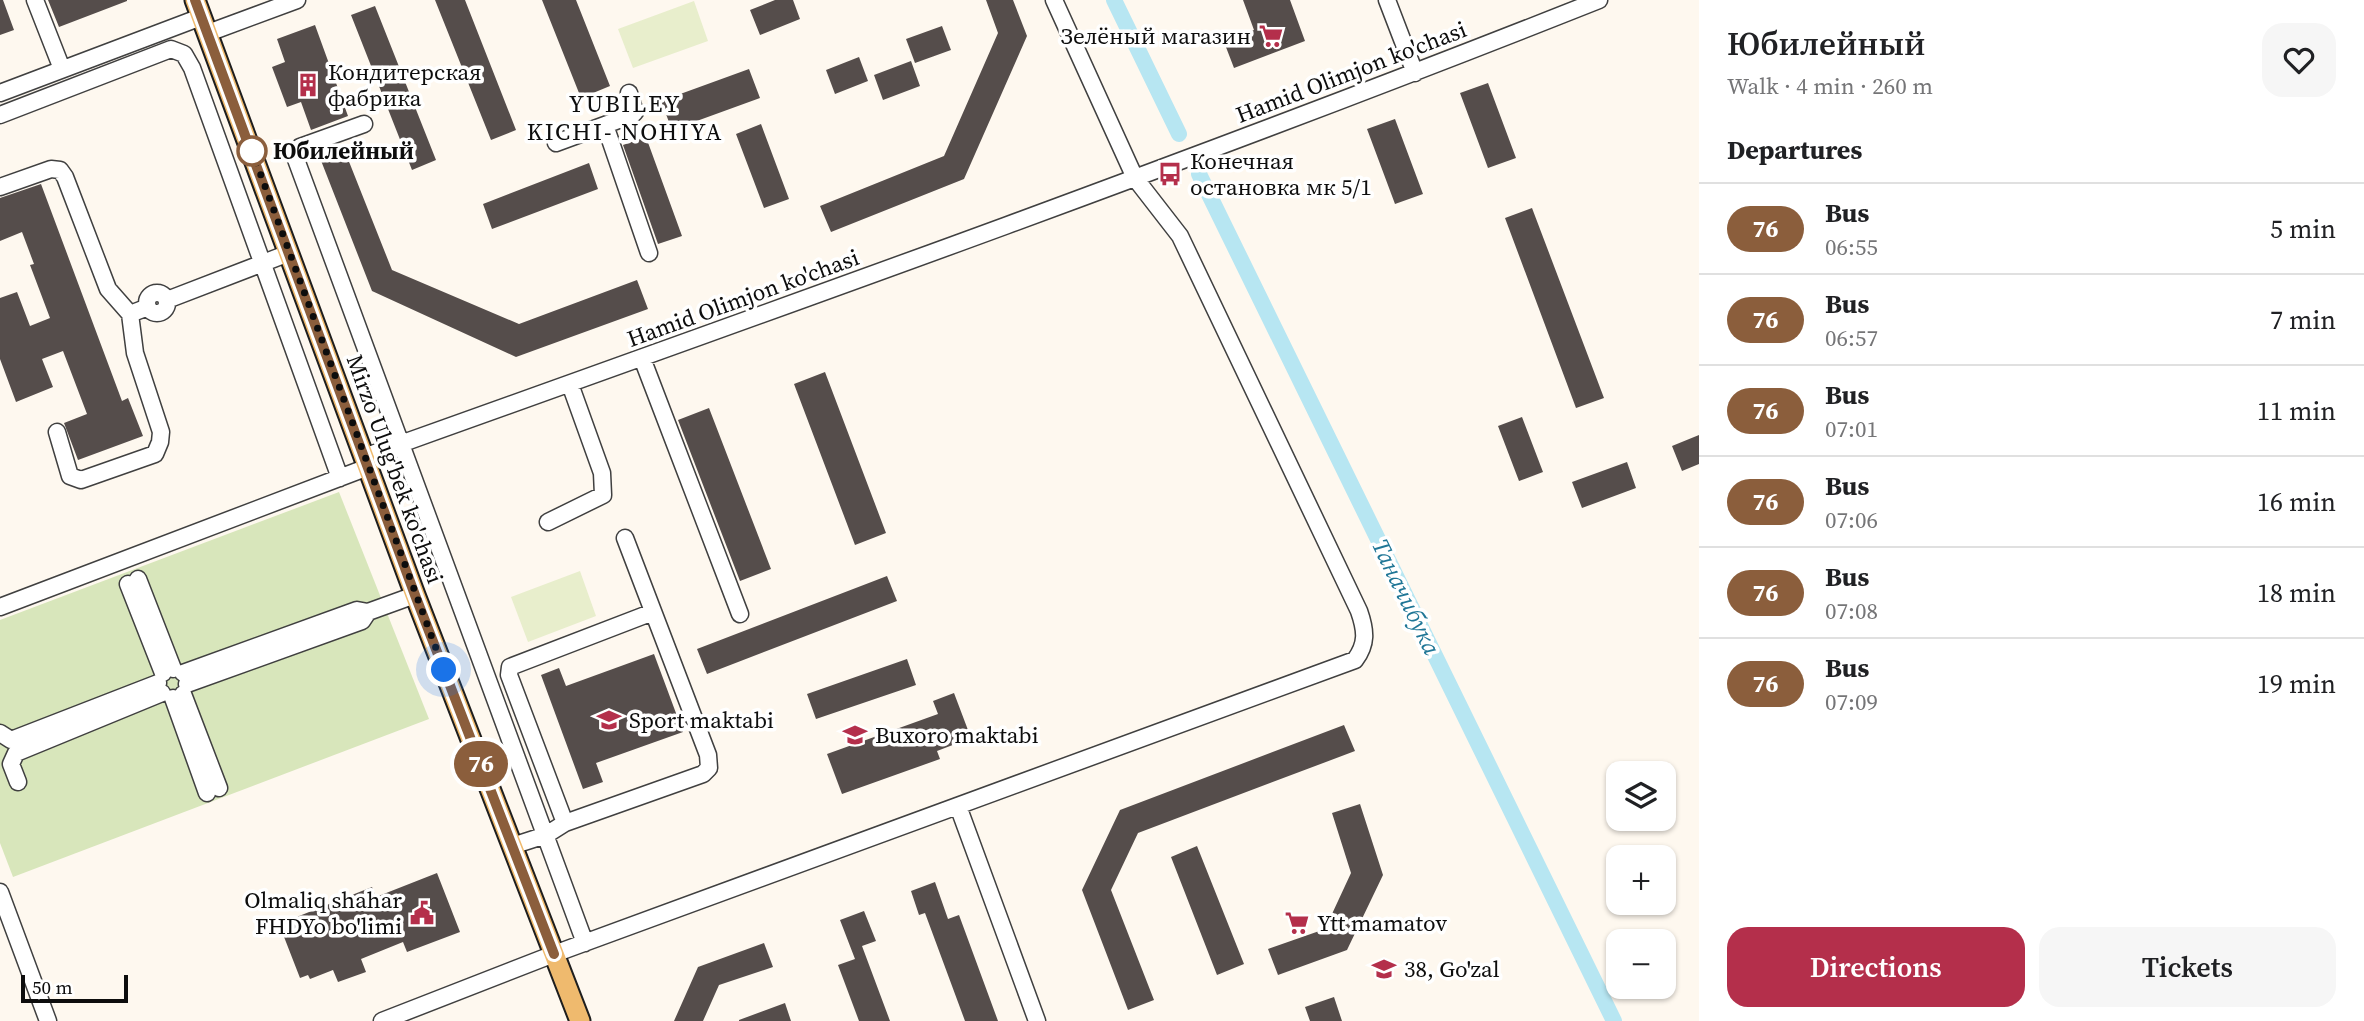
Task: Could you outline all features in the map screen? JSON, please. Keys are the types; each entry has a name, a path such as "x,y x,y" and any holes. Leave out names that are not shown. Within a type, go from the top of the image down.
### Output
{"main road":[{"name":"Mirzo Ulug'bek ko'chasi","path":"201,17 415,595 580,1021"}],"street":[{"path":"35,0 62,69"},
{"path":"0,93 201,17 297,0"},
{"path":"382,1021 554,954 1354,660 1363,650 1366,638 1359,611 1180,236 1135,178 1054,0"},
{"path":"1387,0 1415,73"},
{"name":"Hamid Olimjon ko'chasi","path":"0,607 340,478 400,444 1135,178 1415,73 1599,0"},
{"path":"0,115 171,49 184,54 192,68 340,478"},
{"path":"556,144 635,112 629,93"},
{"path":"364,124 300,147 294,154 586,943"},
{"path":"605,125 649,253"},
{"path":"0,187 51,169 60,170 65,177 108,289 130,314 135,353 161,432 155,454 81,480 70,476 57,432"},
{"path":"130,314 148,307 149,297 153,294 163,295 167,300 289,253"},
{"path":"642,358 740,614"},
{"path":"548,522 603,495 602,473 570,384"},
{"path":"512,846 545,835 565,823 703,774 709,768 708,755 625,538"},
{"path":"133,582 213,791"},
{"path":"0,733 11,740 362,621 368,612 415,595"},
{"path":"565,823 509,675 510,667 653,612"},
{"path":"18,782 11,764 16,753 173,683"},
{"path":"958,806 1037,1021"},
{"path":"0,892 48,1021"}],"green space":[{"path":"694,1 708,41 633,68 618,29"},
{"path":"339,492 429,719 13,877 0,843 0,620"},
{"path":"580,571 596,616 528,642 511,597"}],"building":[{"path":"0,0 3,0 14,30 0,35"},
{"path":"48,0 127,0 127,1 59,27"},
{"path":"435,0 465,0 516,130 491,140"},
{"path":"542,0 576,0 610,86 581,98"},
{"path":"775,0 793,0 800,19 760,35 750,10"},
{"path":"986,0 1013,0 1027,36 964,179 831,232 820,206 944,156 998,33"},
{"name":"Зелёный магазин","path":"1243,0 1290,0 1305,41 1234,68 1224,42 1254,30"},
{"path":"375,6 436,160 412,170 351,15"},
{"name":"Кондитерская фабрика","path":"315,25 348,116 311,130 301,102 287,107 272,67 285,62 277,39"},
{"path":"942,26 951,50 915,63 906,39"},
{"path":"859,57 868,81 835,94 826,70"},
{"path":"911,61 920,86 883,100 874,75"},
{"path":"749,69 760,98 672,130 661,101"},
{"path":"1488,83 1516,158 1488,168 1460,93"},
{"path":"1395,119 1423,194 1395,204 1367,129"},
{"path":"761,124 789,199 764,208 736,134"},
{"path":"646,137 682,236 658,244 623,145"},
{"path":"344,149 392,270 519,324 637,280 648,309 516,357 372,291 320,158"},
{"path":"589,163 598,189 492,229 483,204"},
{"path":"41,184 122,401 128,398 143,436 78,460 64,423 87,414 63,351 42,359 53,387 16,402 0,359 0,298 17,292 30,326 50,318 30,265 34,264 22,232 0,241 0,198"},
{"path":"1532,208 1604,398 1576,408 1505,218"},
{"path":"825,372 886,533 855,545 794,384"},
{"path":"709,408 771,569 740,581 678,420"},
{"path":"1522,417 1543,472 1519,481 1498,426"},
{"path":"1699,435 1699,464 1682,471 1672,446"},
{"path":"1627,462 1636,488 1582,508 1572,482"},
{"path":"887,576 897,601 707,674 697,649"},
{"path":"654,654 683,732 596,763 603,782 583,789 541,675 559,668 566,686"},
{"path":"907,659 916,685 816,719 807,694"},
{"path":"954,693 971,738 937,751 940,759 842,794 827,754 938,714 933,701"},
{"path":"1344,725 1355,751 1138,833 1111,890 1154,1000 1128,1010 1082,890 1120,810"},
{"path":"1360,804 1383,875 1347,950 1278,975 1268,949 1325,929 1351,873 1332,813"},
{"path":"1197,846 1244,964 1217,975 1171,857"},
{"path":"437,873 460,932 407,952 403,942 361,959 366,972 338,982 333,970 310,979 308,975 300,978 279,924 372,887 376,897"},
{"path":"935,882 948,919 959,915 998,1021 965,1021 925,913 919,915 911,891"},
{"path":"864,911 876,941 862,946 890,1021 859,1021 838,965 855,959 840,920"},
{"path":"764,943 773,967 719,985 703,1021 674,1021 698,967"},
{"path":"1334,997 1342,1021 1310,1021 1305,1007"},
{"path":"785,1003 791,1021 739,1021 739,1020"}],"waterway":[{"name":"Таначибука","path":"1114,0 1179,134"},
{"name":"Таначибука","path":"1199,174 1614,1021"}],"bus line":[{"name":"76","path":"195,0 415,595 554,954"}],"place":[{"name":"Зелёный магазин","path":"1271,36"},
{"name":"Кондитерская фабрика","path":"308,85"},
{"name":"Юбилейный","path":"252,151"},
{"name":"Конечная остановка мк 5/1","path":"1170,174"},
{"name":"Sport maktabi","path":"609,720"},
{"name":"Buxoro maktabi","path":"855,735"},
{"name":"Olmaliq shahar FHDYo bo'limi","path":"422,913"},
{"name":"Ytt mamatov","path":"1297,923"},
{"name":"38, Go'zal","path":"1384,969"}],"district":[{"name":"YUBILEY KICHI- NOHIYA","path":"625,118"}],"route":[{"path":"252,151 444,670"}]}
